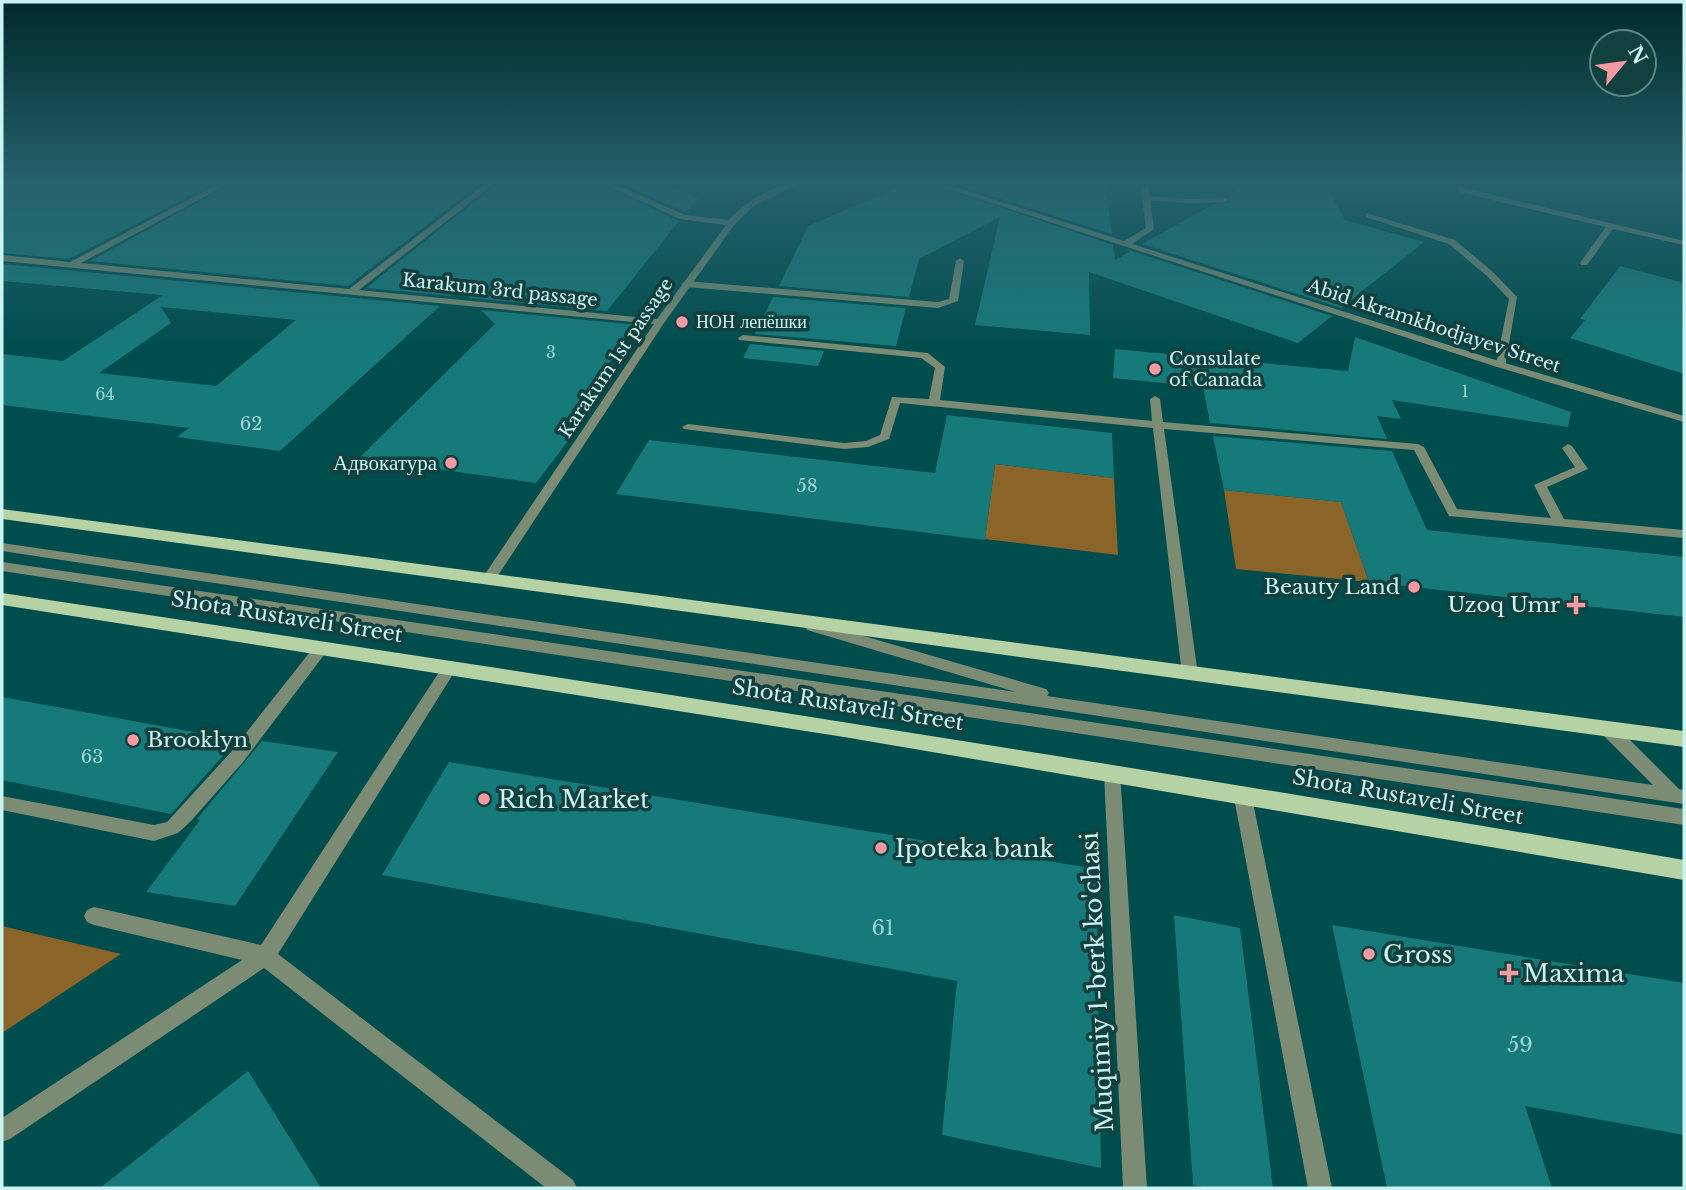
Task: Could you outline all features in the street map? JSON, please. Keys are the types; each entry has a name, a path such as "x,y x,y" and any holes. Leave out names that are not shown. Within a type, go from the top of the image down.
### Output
{"main road":[{"path":"2,514 1684,739"},
{"name":"Shota Rustaveli Street","path":"2,599 1242,793 1684,870"}],"street":[{"path":"70,266 122,239"},
{"path":"352,291 420,239"},
{"name":"Karakum 1st passage","path":"488,580 660,322 720,239"},
{"name":"Abid Akramkhodjayev Street","path":"1108,239 1501,365 1684,419"},
{"path":"1125,244 1134,239"},
{"path":"1441,239 1452,242 1490,274 1514,299 1501,365"},
{"path":"1584,264 1602,239"},
{"path":"1665,239 1684,243"},
{"name":"Karakum 3rd passage","path":"2,258 660,322"},
{"path":"686,284 938,305 953,301 960,261"},
{"path":"743,338 924,355 940,367 934,403"},
{"path":"688,427 844,446 868,444 885,437 896,399 1418,447 1453,513 1684,534"},
{"path":"1155,399 1191,675"},
{"path":"1560,523 1540,485 1582,469 1568,448"},
{"path":"2,547 1680,796"},
{"path":"2,566 1684,817"},
{"path":"802,623 1093,708"},
{"path":"2,803 154,833 173,828 237,757 322,647"},
{"path":"2,1131 265,956 450,667"},
{"path":"1607,727 1680,796"},
{"name":"Muqimiy 1-berk ko'chasi","path":"1111,772 1135,1188"},
{"path":"1242,793 1320,1188"},
{"path":"1655,813 1680,796"},
{"path":"94,916 265,956 565,1188"}],"shaded area":[{"path":"995,464 1114,478 1118,555 985,539"},
{"path":"1224,490 1341,502 1369,582 1236,569"},
{"path":"2,926 121,954 2,1033"}],"building":[{"path":"2,239 108,239 69,259 2,253"},
{"path":"131,239 409,239 348,286 90,261"},
{"path":"428,239 665,239 607,311 470,298 460,288 451,296 366,288"},
{"path":"802,239 958,239 919,259 909,297 779,286"},
{"path":"995,239 1094,239 1113,245 1115,260 1131,251 1332,316 1298,343 1089,272 1090,335 975,325"},
{"path":"1152,239 1412,239 1424,242 1341,308 1142,244"},
{"path":"2,264 440,306 280,451 177,437 189,428 2,405 2,354 63,361 163,295 2,281","holes":["161,307 296,320 216,386 99,373 171,323"]},
{"path":"1620,266 1684,283 1684,374 1570,338 1585,320 1580,319"},
{"path":"773,297 906,308 896,346 755,334"},
{"path":"481,310 638,325 556,433 572,436 536,483 359,458 495,324"},
{"path":"1355,337 1571,412 1568,427 1392,400 1401,419 1377,416 1387,439 1210,423 1203,387 1113,378 1115,349 1348,371"},
{"path":"750,344 824,351 818,366 743,358"},
{"path":"947,415 1112,433 1114,478 995,464 985,540 616,494 649,440 935,473"},
{"path":"1213,436 1392,451 1427,530 1684,557 1684,617 1369,582 1341,502 1224,490"},
{"path":"2,697 237,740 171,814 2,780"},
{"path":"262,741 338,752 235,906 146,892 200,820 197,819"},
{"path":"449,762 1096,869 1101,1168 942,1135 957,981 382,875"},
{"path":"1174,915 1240,928 1273,1188 1208,1188 1193,1185"},
{"path":"1332,925 1684,983 1684,1135 1525,1106 1552,1188 1387,1188"},
{"path":"248,1071 321,1188 100,1188"}],"place":[{"name":"НОН лепёшки","path":"682,322"},
{"name":"Consulate of Canada","path":"1155,369"},
{"name":"Адвокатура","path":"451,463"},
{"name":"Beauty Land","path":"1414,587"},
{"name":"Uzoq Umr","path":"1576,605"},
{"name":"Brooklyn","path":"133,740"},
{"name":"Rich Market","path":"484,799"},
{"name":"Ipoteka bank","path":"881,848"},
{"name":"Gross","path":"1369,954"},
{"name":"Maxima","path":"1509,973"}]}
